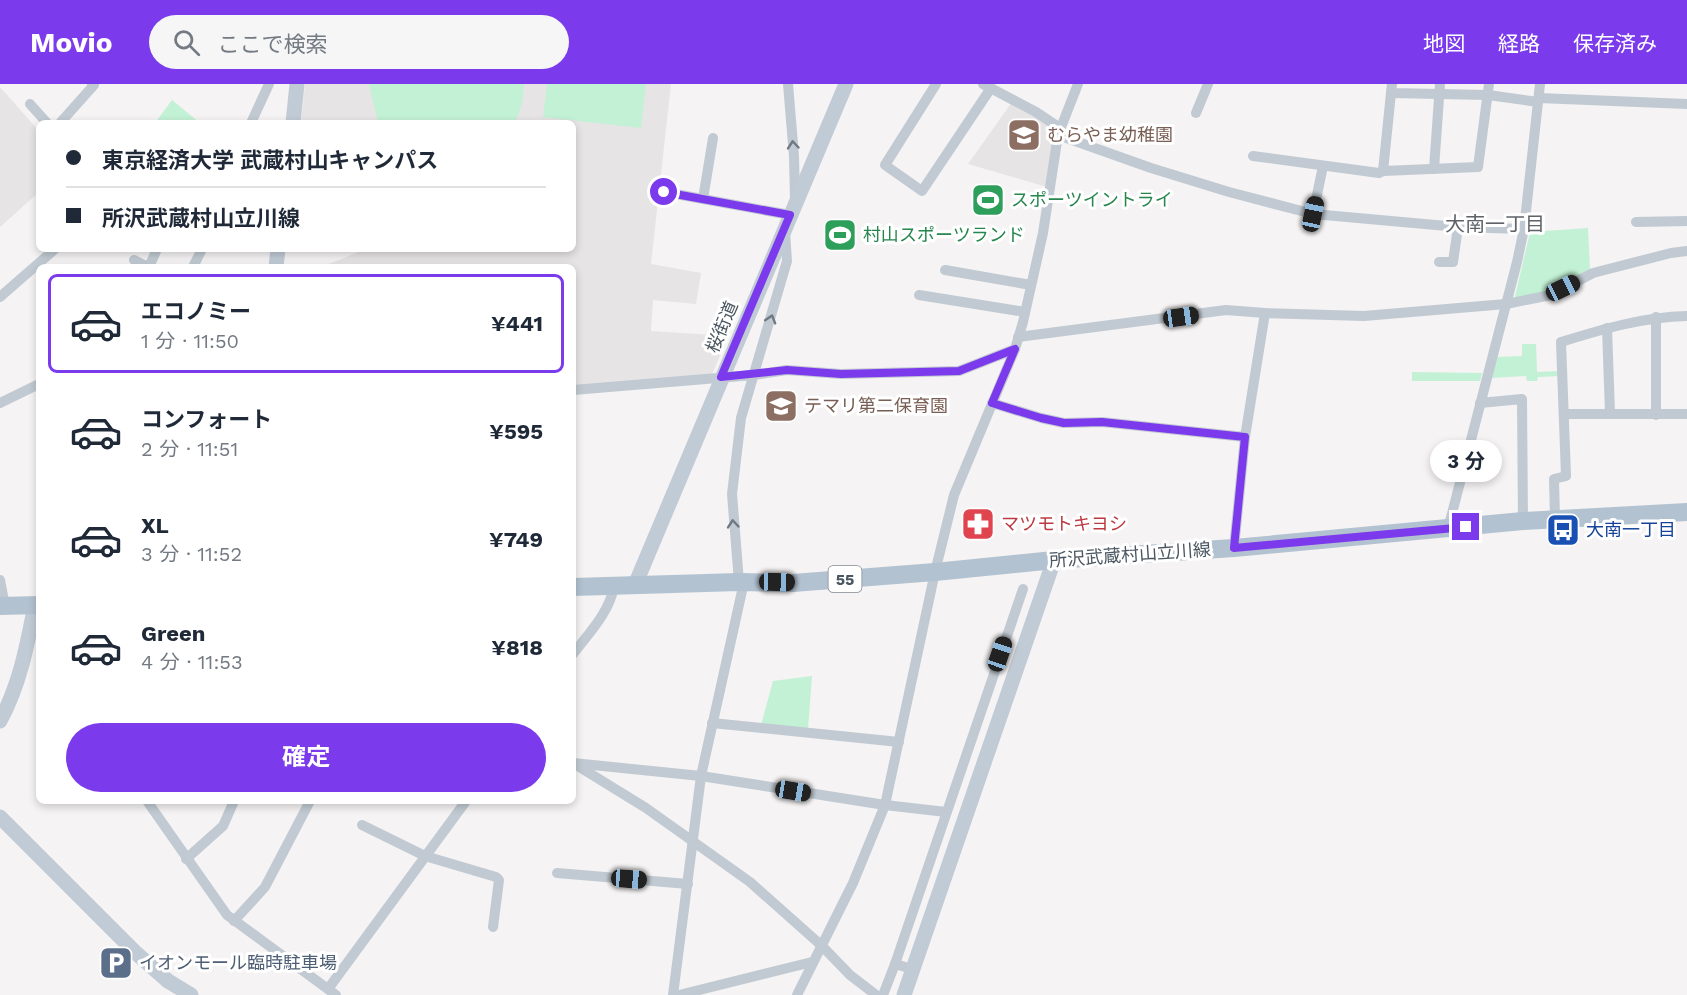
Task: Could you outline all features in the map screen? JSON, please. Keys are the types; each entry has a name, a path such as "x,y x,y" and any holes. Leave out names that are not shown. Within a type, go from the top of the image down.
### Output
{"main road":[{"name":"所沢武蔵村山立川線","path":"576,587 742,582 793,583 1054,560 1234,548 1523,521 1687,512"},
{"path":"2,606 36,605"}],"street":[{"path":"63,120 94,85 92,84"},
{"path":"252,120 269,84"},
{"path":"293,120 297,84"},
{"path":"673,995 701,776 742,582 732,494 741,418 787,261 794,156 788,84"},
{"name":"桜街道","path":"635,585 846,84"},
{"path":"936,84 885,165 922,191 987,86 1036,112 1059,131 1151,168 1228,192 1313,214 1458,227 1524,229"},
{"path":"797,995 853,883 885,805 935,572 954,495 1015,349 1042,233 1059,131 1078,84"},
{"path":"1196,113 1208,84"},
{"path":"1448,529 1524,229 1540,84"},
{"path":"1434,169 1440,88"},
{"path":"1383,171 1391,89 1489,90 1539,100 1687,104"},
{"path":"1253,156 1379,172 1478,166 1489,90"},
{"path":"30,104 44,120"},
{"path":"703,199 713,138"},
{"path":"1313,214 1323,166"},
{"path":"664,192 790,216"},
{"path":"1636,222 1687,221"},
{"path":"1439,262 1453,262 1458,227"},
{"path":"1018,337 1226,310 1364,316 1506,304 1551,295 1593,273 1687,251"},
{"path":"38,264 52,252"},
{"path":"134,260 142,264"},
{"path":"0,297 36,266"},
{"path":"945,270 1031,285"},
{"path":"919,295 1025,312"},
{"path":"1234,548 1245,437 1265,313"},
{"path":"1555,519 1554,479 1566,476 1561,342 1607,328 1656,317 1687,316"},
{"path":"1656,317 1656,414"},
{"path":"1607,328 1610,413"},
{"path":"576,390 754,375 787,370 841,374 959,371 1015,349"},
{"path":"0,403 36,385"},
{"path":"1480,403 1522,399 1523,521"},
{"path":"992,403 1064,423 1102,422 1245,437"},
{"path":"1565,414 1687,414"},
{"path":"904,995 1054,560"},
{"path":"0,580 2,606"},
{"path":"576,650 612,598 614,586"},
{"path":"883,995 1023,589"},
{"path":"0,721 33,648 36,616"},
{"path":"986,698 1004,704"},
{"path":"712,723 899,742"},
{"path":"576,763 701,776 885,805 946,812"},
{"path":"576,765 646,808 750,882 822,946 850,975 876,995"},
{"path":"149,804 223,910 234,921 332,992 425,856 464,804"},
{"path":"186,859 223,826 233,804"},
{"path":"234,921 265,887 308,804"},
{"path":"0,817 136,953 168,981 191,995"},
{"path":"362,825 425,856 496,877 499,880 493,927"},
{"path":"557,873 688,884"},
{"path":"679,995 813,962"},
{"path":"895,964 912,969"}],"shaded area":[{"path":"305,84 671,84 651,264 701,273 696,304 653,300 651,331 728,336 711,377 576,386 576,264 328,264 358,252 576,252 576,120 301,120"},
{"path":"0,87 36,128 36,195 0,227"},
{"path":"1012,102 1056,130 1047,187 968,164"}],"green space":[{"path":"369,84 524,84 522,104 516,120 377,120"},
{"path":"547,84 646,84 641,128 543,117"},
{"path":"172,100 196,120 157,120"},
{"path":"1588,228 1590,271 1554,289 1514,301 1530,232"},
{"path":"1522,344 1536,344 1537,372 1560,371 1561,376 1538,377 1537,381 1527,381 1526,376 1490,378 1496,357 1522,356"},
{"path":"1412,372 1482,373 1480,381 1412,381"},
{"path":"812,676 808,729 761,725 773,681"}],"place":[{"name":"むらやま幼稚園","path":"1024,135"},
{"name":"スポーツイントライ","path":"988,200"},
{"name":"村山スポーツランド","path":"840,235"},
{"name":"テマリ第二保育園","path":"781,406"},
{"name":"マツモトキヨシ","path":"978,524"},
{"name":"大南一丁目","path":"1563,530"},
{"name":"イオンモール臨時駐車場","path":"116,963"}],"district":[{"name":"大南一丁目","path":"1495,224"}],"route":[{"path":"664,192 790,215 721,377 787,370 841,374 959,371 1015,349 992,403 1064,423 1102,422 1151,429 1245,437 1234,548 1466,527"}]}
